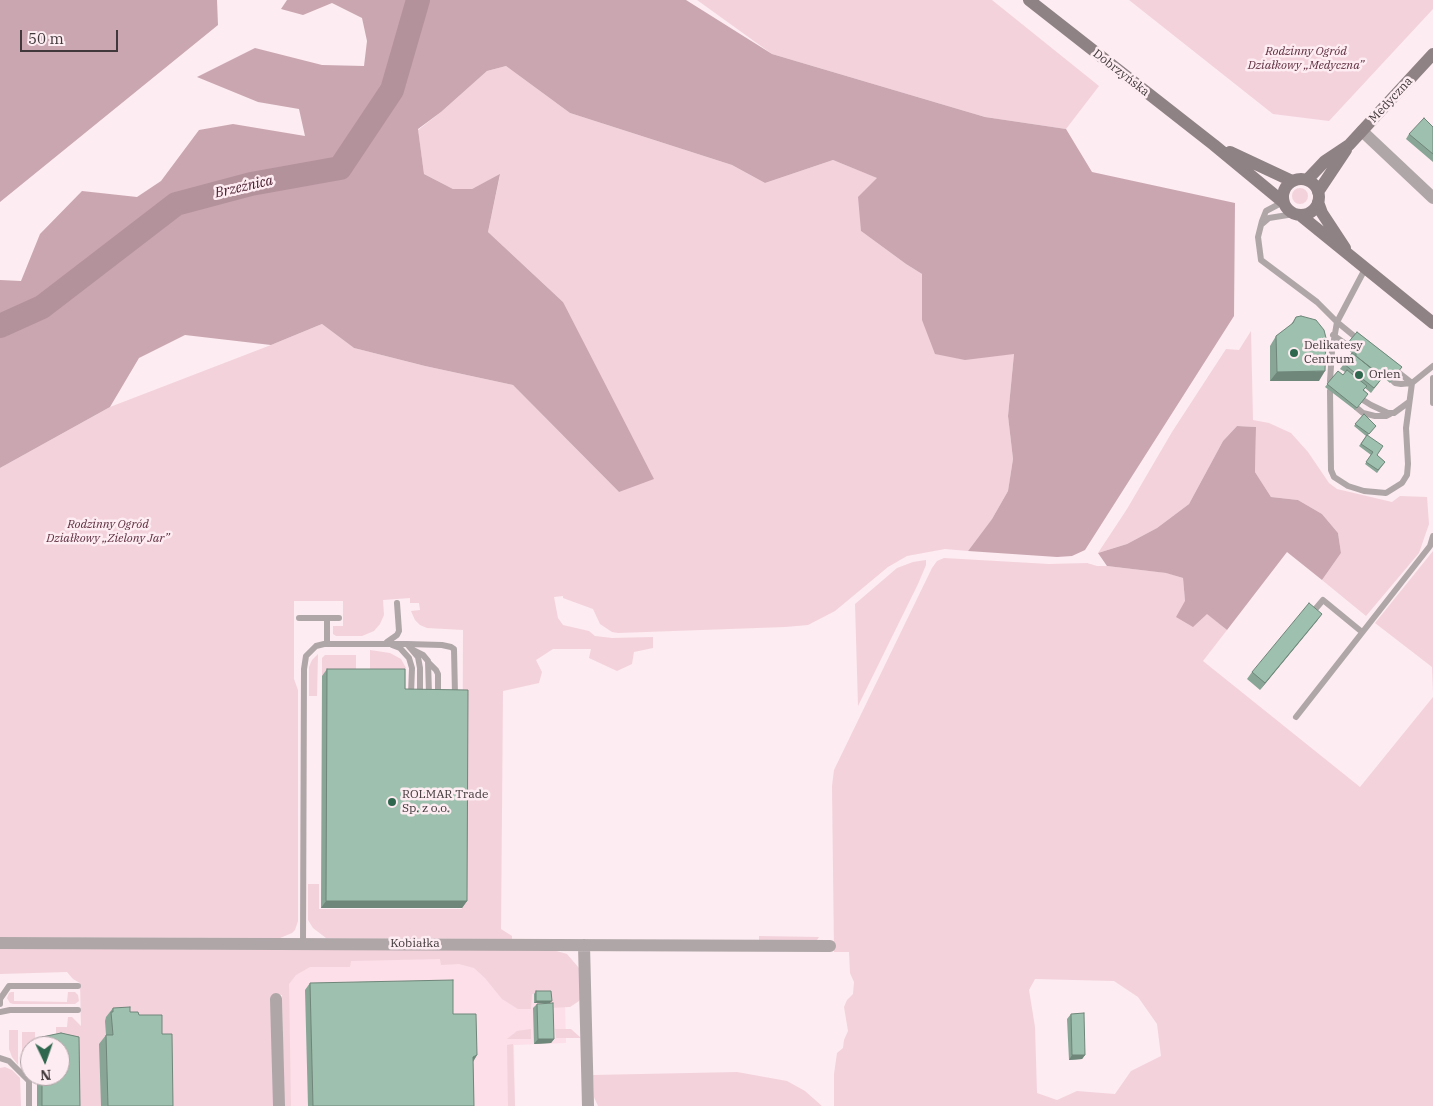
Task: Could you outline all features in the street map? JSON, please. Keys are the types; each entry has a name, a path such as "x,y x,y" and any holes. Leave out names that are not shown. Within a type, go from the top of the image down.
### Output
{"main road":[{"name":"Dobrzyńska","path":"1029,0 1214,144 1283,202"},
{"name":"Medyczna","path":"1318,197 1349,145 1433,54"},
{"name":"Dobrzyńska","path":"1214,144 1292,181"},
{"name":"Medyczna","path":"1307,180 1325,161 1349,145"},
{"path":"1347,253 1322,213 1314,184 1307,180 1292,181 1284,190 1283,202 1288,210 1347,253 1433,323"},
{"path":"1297,215 1311,212 1318,197"}],"street":[{"path":"1362,131 1433,198"},
{"name":"Kobiałka","path":"0,943 830,946"},
{"path":"584,945 588,1106"},
{"path":"276,999 279,1106"}],"lane":[{"path":"1283,202 1266,211 1258,237 1261,260 1317,302 1354,336"},
{"path":"1261,225 1269,218 1297,215"},
{"path":"1331,377 1333,335 1337,322 1365,269"},
{"path":"1333,335 1346,345"},
{"path":"1392,380 1395,383 1401,384 1412,383 1433,366"},
{"path":"1398,372 1412,383"},
{"path":"1433,378 1433,403"},
{"path":"1330,391 1331,470 1334,477 1348,486 1372,492 1386,492 1393,490 1402,483 1407,475 1406,428 1412,383"},
{"path":"1364,400 1384,412 1394,413"},
{"path":"1357,408 1363,413 1386,416 1394,413 1409,402"},
{"path":"1296,717 1430,546 1433,536"},
{"path":"1312,612 1323,600 1362,632"},
{"path":"386,643 399,632 397,603"},
{"path":"299,618 340,618"},
{"path":"327,618 327,644"},
{"path":"386,643 400,648 409,658 412,668 411,694"},
{"path":"303,944 304,662 310,651 316,646 327,644 386,643 409,647 442,645 454,649 456,695"},
{"path":"409,647 423,655 438,674 438,694"},
{"path":"409,647 418,657 420,664 420,694"},
{"path":"429,663 429,694"},
{"path":"0,1004 0,999 9,986 78,986"},
{"path":"0,1012 10,1010 78,1010"},
{"path":"0,1058 8,1061 29,1081 29,1106"}],"shaded area":[{"path":"0,0 217,0 218,25 0,202"},
{"path":"287,0 686,0 772,54 985,117 1066,129 1092,172 1235,203 1234,316 1085,550 1072,556 1057,557 968,551 992,519 1008,491 1013,459 1008,416 1014,354 965,360 935,354 922,320 922,274 861,231 858,197 877,178 833,160 765,183 732,165 570,113 506,66 487,71 441,112 418,129 424,174 453,189 472,189 500,174 488,232 563,302 654,479 619,492 513,385 354,348 322,324 271,345 185,335 139,358 110,407 0,468 0,280 21,281 40,234 82,191 137,197 161,181 199,130 233,124 305,136 299,109 258,102 197,77 255,48 322,65 364,66 367,41 362,18 332,3 303,15 281,9"},
{"path":"1237,426 1256,427 1255,472 1271,497 1298,500 1322,514 1338,533 1341,553 1322,580 1287,552 1227,630 1207,614 1193,627 1176,617 1185,601 1183,578 1166,573 1107,566 1098,553 1127,544 1157,528 1189,504 1223,441"},
{"path":"310,957 551,959 564,969 566,1043 514,1045 515,1106 290,1106 287,975"}],"green space":[{"path":"697,0 992,0 1099,86 1066,129 985,117 772,54"},
{"name":"Rodzinny Ogród Działkowy „Medyczna”","path":"1129,0 1433,0 1433,9 1329,121 1273,114"},
{"name":"Rodzinny Ogród Działkowy „Zielony Jar”","path":"506,66 570,113 732,165 765,183 833,160 878,178 861,231 922,274 922,320 1014,354 1008,416 1013,459 1008,491 992,519 968,551 945,549 907,556 888,567 835,611 808,625 618,633 612,632 600,624 593,609 563,598 563,596 554,597 558,618 563,625 589,631 595,636 612,638 653,637 653,648 634,652 632,664 617,671 589,658 591,649 553,649 536,660 542,672 539,683 503,691 501,929 512,936 512,939 326,938 313,928 308,920 308,884 319,884 319,909 462,909 463,630 427,628 420,625 415,620 411,611 420,610 419,603 410,603 410,598 383,600 384,615 380,624 374,631 362,636 336,636 333,634 333,626 343,626 343,601 294,601 294,679 298,690 298,921 292,933 280,938 0,937 0,468 110,407 322,324 354,348 513,385 619,492 563,302 488,232 500,175 472,189 453,189 424,174 418,130 487,71"},
{"path":"1297,188 1303,188 1308,193 1306,202 1297,204 1292,199 1292,193"},
{"path":"1251,331 1253,420 1269,423 1291,433 1308,452 1329,483 1337,489 1392,502 1400,496 1427,497 1429,524 1419,553 1366,616 1322,580 1341,553 1338,533 1322,514 1298,500 1271,497 1255,472 1256,427 1237,426 1223,441 1189,504 1157,528 1127,544 1098,553 1127,509 1172,432 1226,349 1239,350"},
{"path":"1433,551 1433,693 1432,667 1375,623"},
{"path":"944,558 1049,564 1087,563 1097,566 1167,573 1183,578 1185,601 1207,613 1227,630 1203,661 1360,787 1433,697 1433,1106 834,1106 834,1074 837,1053 843,1048 848,1031 844,1007 847,1000 853,994 854,982 850,973 849,952 834,952 832,786 834,770 937,561","holes":["1035,979 1114,981 1138,997 1157,1024 1161,1056 1131,1071 1115,1094 1077,1091 1057,1100 1037,1093 1035,1027 1029,990"]},
{"path":"926,560 926,565 918,584 858,706 855,604 897,568 913,562"},
{"path":"370,650 390,653 401,659 406,668 406,692 370,672"},
{"path":"318,654 317,696 309,696 309,667 312,660"},
{"path":"325,655 356,655 356,676 322,676 322,658"},
{"path":"759,936 819,937 817,940 759,941"},
{"path":"0,948 553,950 567,954 579,968 581,997 579,1001 570,1007 549,1008 548,993 532,994 531,1009 518,1009 502,999 474,968 459,964 441,965 440,959 351,961 350,967 310,967 296,975 289,984 291,1106 284,1106 282,995 273,994 275,1106 74,1106 74,1044 70,1043 70,1036 56,1036 56,1027 67,1027 68,1017 72,1017 81,1026 80,983 67,972 0,974"},
{"path":"11,992 14,992 14,1001 67,1002 68,992 75,992 78,995 79,1001 75,1004 13,1004 7,998"},
{"path":"531,1029 531,1039 507,1039 517,1031"},
{"path":"555,1029 571,1029 581,1038 556,1038"},
{"path":"9,1030 18,1030 18,1065 9,1049"},
{"path":"22,1032 35,1032 35,1036 22,1036"},
{"path":"513,1044 515,1106 508,1106 507,1045"},
{"path":"5,1067 12,1070 20,1078 21,1106 0,1106 0,1068"},
{"path":"737,1072 787,1081 805,1091 822,1106 598,1106 594,1097 593,1075"}],"building":[{"path":"1424,118 1433,127 1433,154 1409,134"},
{"name":"Delikatesy Centrum","path":"1301,316 1316,320 1324,330 1326,338 1325,371 1277,372 1276,336 1293,323 1296,317"},
{"path":"1357,332 1402,367 1391,380 1381,373 1378,374 1356,356 1356,352 1346,345"},
{"path":"1352,353 1383,377 1374,388 1344,364"},
{"path":"1347,370 1367,386 1363,390 1368,394 1357,408 1327,384 1338,371 1343,375"},
{"path":"1364,414 1376,426 1369,434 1355,424"},
{"path":"1367,435 1383,446 1377,455 1385,462 1378,470 1366,462 1373,452 1361,444"},
{"path":"1309,603 1322,614 1265,683 1252,672"},
{"name":"ROLMAR Trade Sp. z o.o.","path":"327,669 405,669 405,689 468,690 467,901 326,901"},
{"path":"453,980 453,1014 476,1014 477,1055 473,1057 474,1106 313,1106 310,983"},
{"path":"536,991 551,991 552,1001 536,1001"},
{"path":"553,1003 554,1039 538,1039 537,1004"},
{"path":"130,1007 130,1012 138,1012 139,1015 162,1015 162,1034 172,1034 173,1106 108,1106 106,1035 113,1035 111,1012 113,1012 113,1008"},
{"path":"1084,1013 1085,1055 1072,1055 1071,1014"},
{"path":"61,1033 79,1037 80,1106 42,1106 42,1086 70,1086 70,1036 47,1036"}],"waterway":[{"name":"Brzeźnica","path":"0,326 42,307 176,204 251,184 340,168 392,90 418,0"}],"place":[{"name":"Delikatesy Centrum","path":"1294,353"},
{"name":"Orlen","path":"1359,375"},
{"name":"ROLMAR Trade Sp. z o.o.","path":"392,802"}]}
